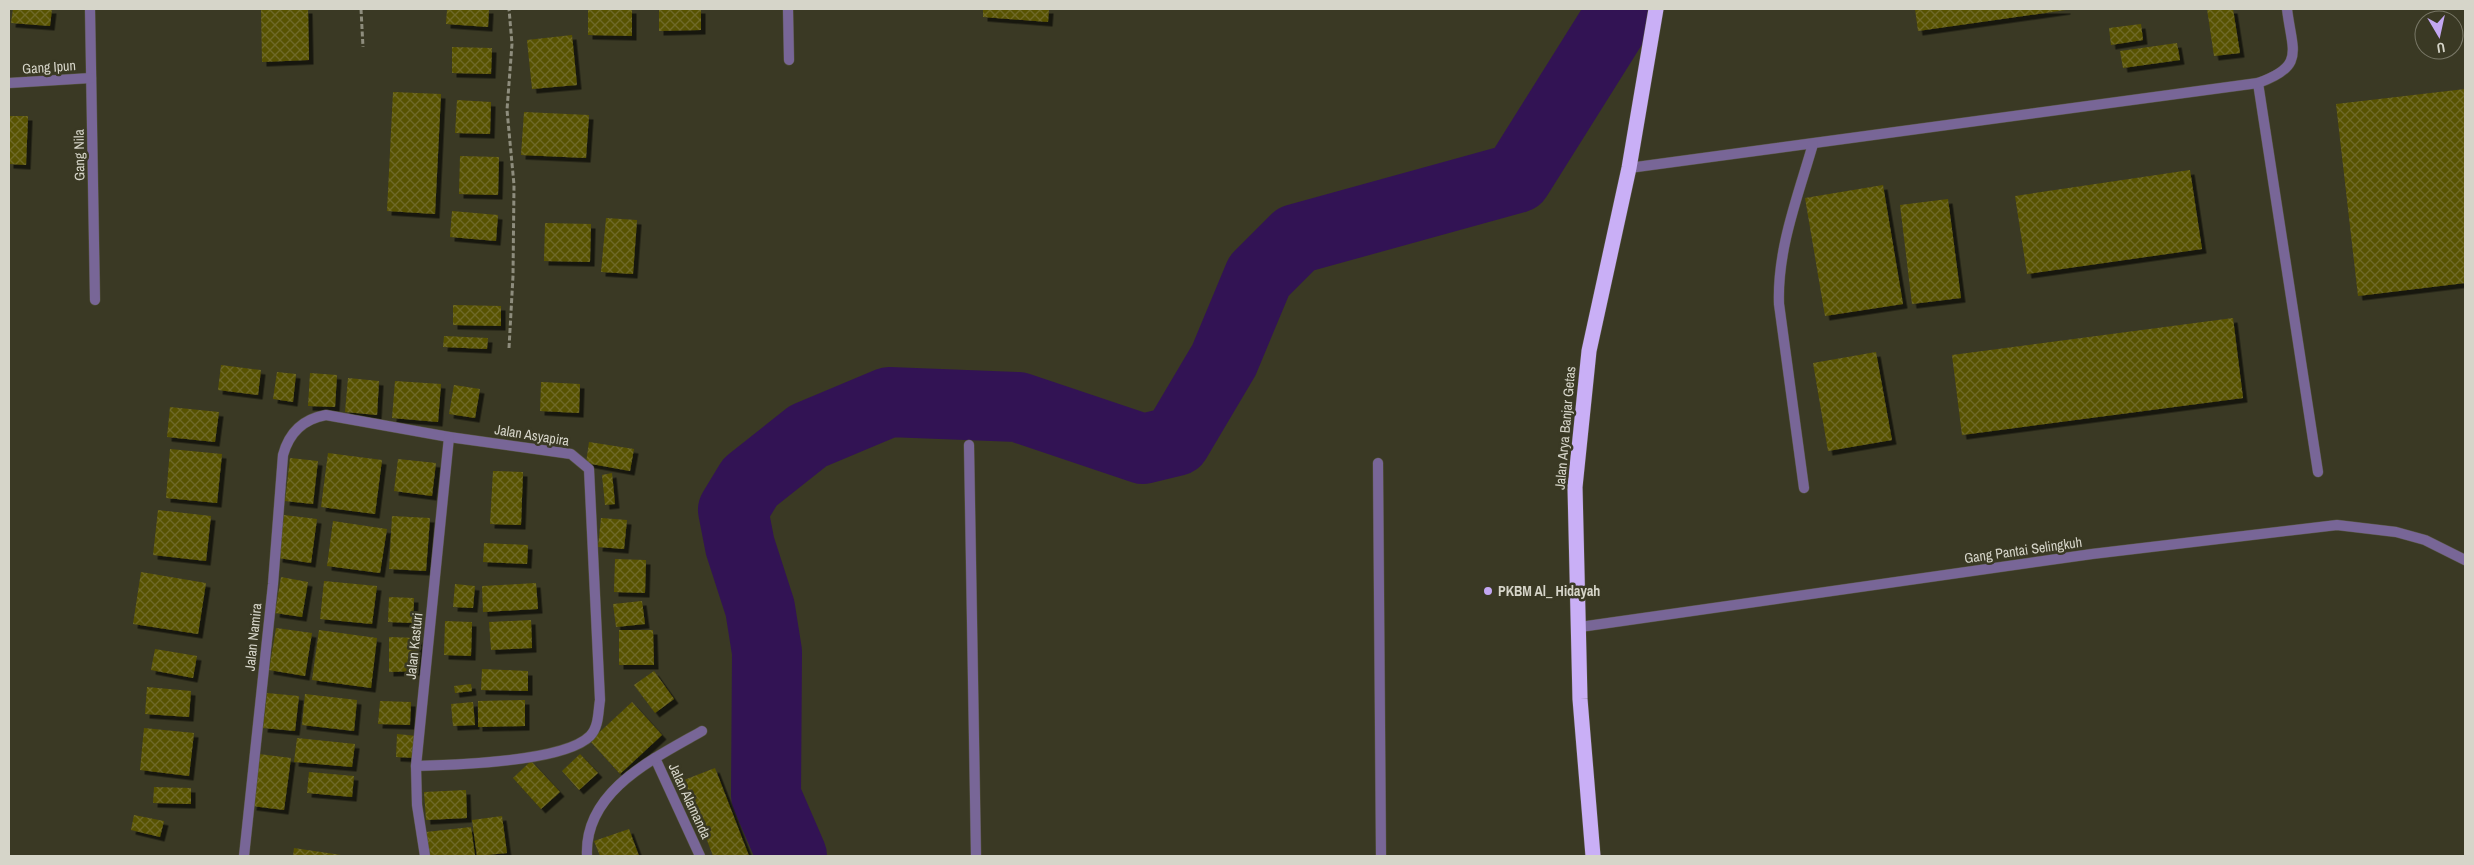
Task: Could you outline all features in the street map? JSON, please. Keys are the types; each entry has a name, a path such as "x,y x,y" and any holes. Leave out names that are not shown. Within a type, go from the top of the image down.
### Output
{"highway":[{"name":"Jalan Arya Banjar Getas","path":"1593,856 1580,699 1580,627 1575,557 1575,487 1580,418 1589,351 1630,168 1656,9"}],"street":[{"name":"Gang Nila","path":"90,9 95,300"},
{"path":"788,9 789,60"},
{"path":"1630,168 2258,82 2279,75 2289,66 2293,58 2287,9"},
{"name":"Gang Ipun","path":"9,83 91,78"},
{"path":"2258,82 2318,472"},
{"path":"1804,488 1778,280 1788,229 1813,144"},
{"name":"Jalan Asyapira","path":"300,425 312,418 326,415 448,437 571,454 589,469 600,700 596,727 590,736 561,752 524,758 416,766"},
{"name":"Jalan Namira","path":"244,856 273,584 283,455 287,443 300,425"},
{"name":"Jalan Kasturi","path":"425,856 417,805 416,766 448,437"},
{"path":"969,445 976,856"},
{"path":"1378,463 1381,856"},
{"name":"Gang Pantai Selingkuh","path":"1580,627 2092,554 2337,525 2396,532 2425,540 2465,560"},
{"path":"588,856 587,846 592,822 604,800 612,791 655,758 702,731"},
{"name":"Jalan Alamanda","path":"655,758 700,856"}],"path":[{"path":"361,9 364,47"},
{"path":"509,348 513,276 514,185 507,110 512,44 510,9"}],"building":[{"path":"13,9 52,9 50,26 11,23"},
{"path":"261,9 308,9 309,60 262,62"},
{"path":"447,9 489,9 488,27 446,24"},
{"path":"588,9 632,9 632,36 588,35"},
{"path":"659,9 701,9 701,30 659,31"},
{"path":"983,9 1049,9 1048,22 983,17"},
{"path":"1915,9 2066,9 2066,10 1918,31"},
{"path":"2207,9 2233,9 2240,53 2214,56"},
{"path":"2141,24 2143,40 2111,45 2109,28"},
{"path":"572,35 577,85 532,89 527,40"},
{"path":"2177,43 2180,60 2123,68 2120,51"},
{"path":"452,47 492,48 491,74 452,73"},
{"path":"2465,89 2465,283 2358,296 2336,104"},
{"path":"393,92 441,94 435,214 387,211"},
{"path":"457,100 491,102 490,134 455,133"},
{"path":"524,112 589,115 586,158 521,155"},
{"path":"9,116 28,116 26,165 9,164"},
{"path":"460,156 499,157 498,195 459,194"},
{"path":"2190,170 2202,249 2027,274 2015,196"},
{"path":"1883,185 1903,304 1825,316 1805,198"},
{"path":"1948,199 1961,298 1912,304 1900,205"},
{"path":"452,211 498,215 496,241 450,237"},
{"path":"606,218 637,220 633,274 601,272"},
{"path":"545,223 591,224 590,262 544,261"},
{"path":"453,305 501,306 501,326 453,325"},
{"path":"2233,318 2243,398 1962,435 1952,355"},
{"path":"444,336 488,338 487,349 443,347"},
{"path":"1876,352 1892,440 1828,451 1813,363"},
{"path":"221,365 261,370 258,395 218,390"},
{"path":"277,372 296,374 293,402 273,399"},
{"path":"310,373 337,375 335,407 308,406"},
{"path":"348,378 379,381 377,415 345,412"},
{"path":"395,381 441,384 438,422 392,418"},
{"path":"541,382 580,384 579,413 540,411"},
{"path":"454,385 480,389 475,418 449,414"},
{"path":"170,407 219,412 215,442 167,437"},
{"path":"589,442 634,449 630,471 586,463"},
{"path":"170,449 222,454 217,503 166,498"},
{"path":"328,453 382,460 375,514 321,507"},
{"path":"290,458 318,461 313,504 285,501"},
{"path":"398,459 436,463 432,496 394,491"},
{"path":"493,471 523,472 521,525 490,524"},
{"path":"612,473 615,504 605,505 602,475"},
{"path":"158,510 211,516 206,561 153,555"},
{"path":"284,515 317,519 311,563 278,558"},
{"path":"392,516 430,518 426,571 389,569"},
{"path":"601,518 627,520 624,549 598,547"},
{"path":"333,521 387,529 380,573 327,566"},
{"path":"484,543 528,545 527,564 483,562"},
{"path":"615,559 646,560 645,593 614,592"},
{"path":"141,572 206,583 198,634 133,624"},
{"path":"281,577 308,582 302,617 275,613"},
{"path":"324,581 377,586 372,624 320,619"},
{"path":"536,583 538,609 483,612 482,586"},
{"path":"455,584 475,586 473,608 453,607"},
{"path":"389,597 414,598 413,623 388,622"},
{"path":"642,601 645,624 616,627 613,604"},
{"path":"531,620 532,648 491,650 489,622"},
{"path":"445,621 472,622 471,656 444,655"},
{"path":"276,628 312,633 305,676 269,670"},
{"path":"319,630 377,638 371,688 312,680"},
{"path":"619,630 653,630 654,665 619,665"},
{"path":"389,637 418,638 418,671 389,672"},
{"path":"155,649 197,656 193,678 151,670"},
{"path":"482,669 528,671 528,691 481,690"},
{"path":"654,671 674,699 655,713 634,685"},
{"path":"471,684 472,691 455,693 454,686"},
{"path":"147,687 191,691 189,717 145,714"},
{"path":"267,693 299,696 295,731 263,728"},
{"path":"305,694 357,700 354,731 302,725"},
{"path":"525,700 525,726 478,727 478,701"},
{"path":"380,701 411,702 410,725 378,724"},
{"path":"473,702 475,725 453,726 451,704"},
{"path":"632,702 662,735 620,774 590,741"},
{"path":"144,728 194,733 189,776 140,770"},
{"path":"397,734 417,736 416,758 396,757"},
{"path":"297,738 355,744 352,767 294,762"},
{"path":"259,754 291,758 284,810 252,806"},
{"path":"580,754 598,773 579,790 562,771"},
{"path":"531,761 560,792 541,809 513,778"},
{"path":"715,768 749,856 713,856 684,780"},
{"path":"309,772 354,776 352,797 307,793"},
{"path":"154,787 191,788 191,804 153,803"},
{"path":"466,790 467,818 426,820 424,792"},
{"path":"134,815 164,821 160,837 131,830"},
{"path":"502,816 507,853 477,856 472,820"},
{"path":"471,827 475,856 428,856 426,832"},
{"path":"629,829 639,856 600,856 594,841"},
{"path":"294,848 341,855 341,856 293,856"}],"waterway":[{"path":"792,856 766,796 767,652 760,608 740,546 733,510 750,482 808,436 889,402 1018,407 1143,449 1176,441 1224,360 1259,276 1296,239 1517,178 1623,9"}],"place":[{"name":"PKBM Al_ Hidayah","path":"1488,591"}]}
